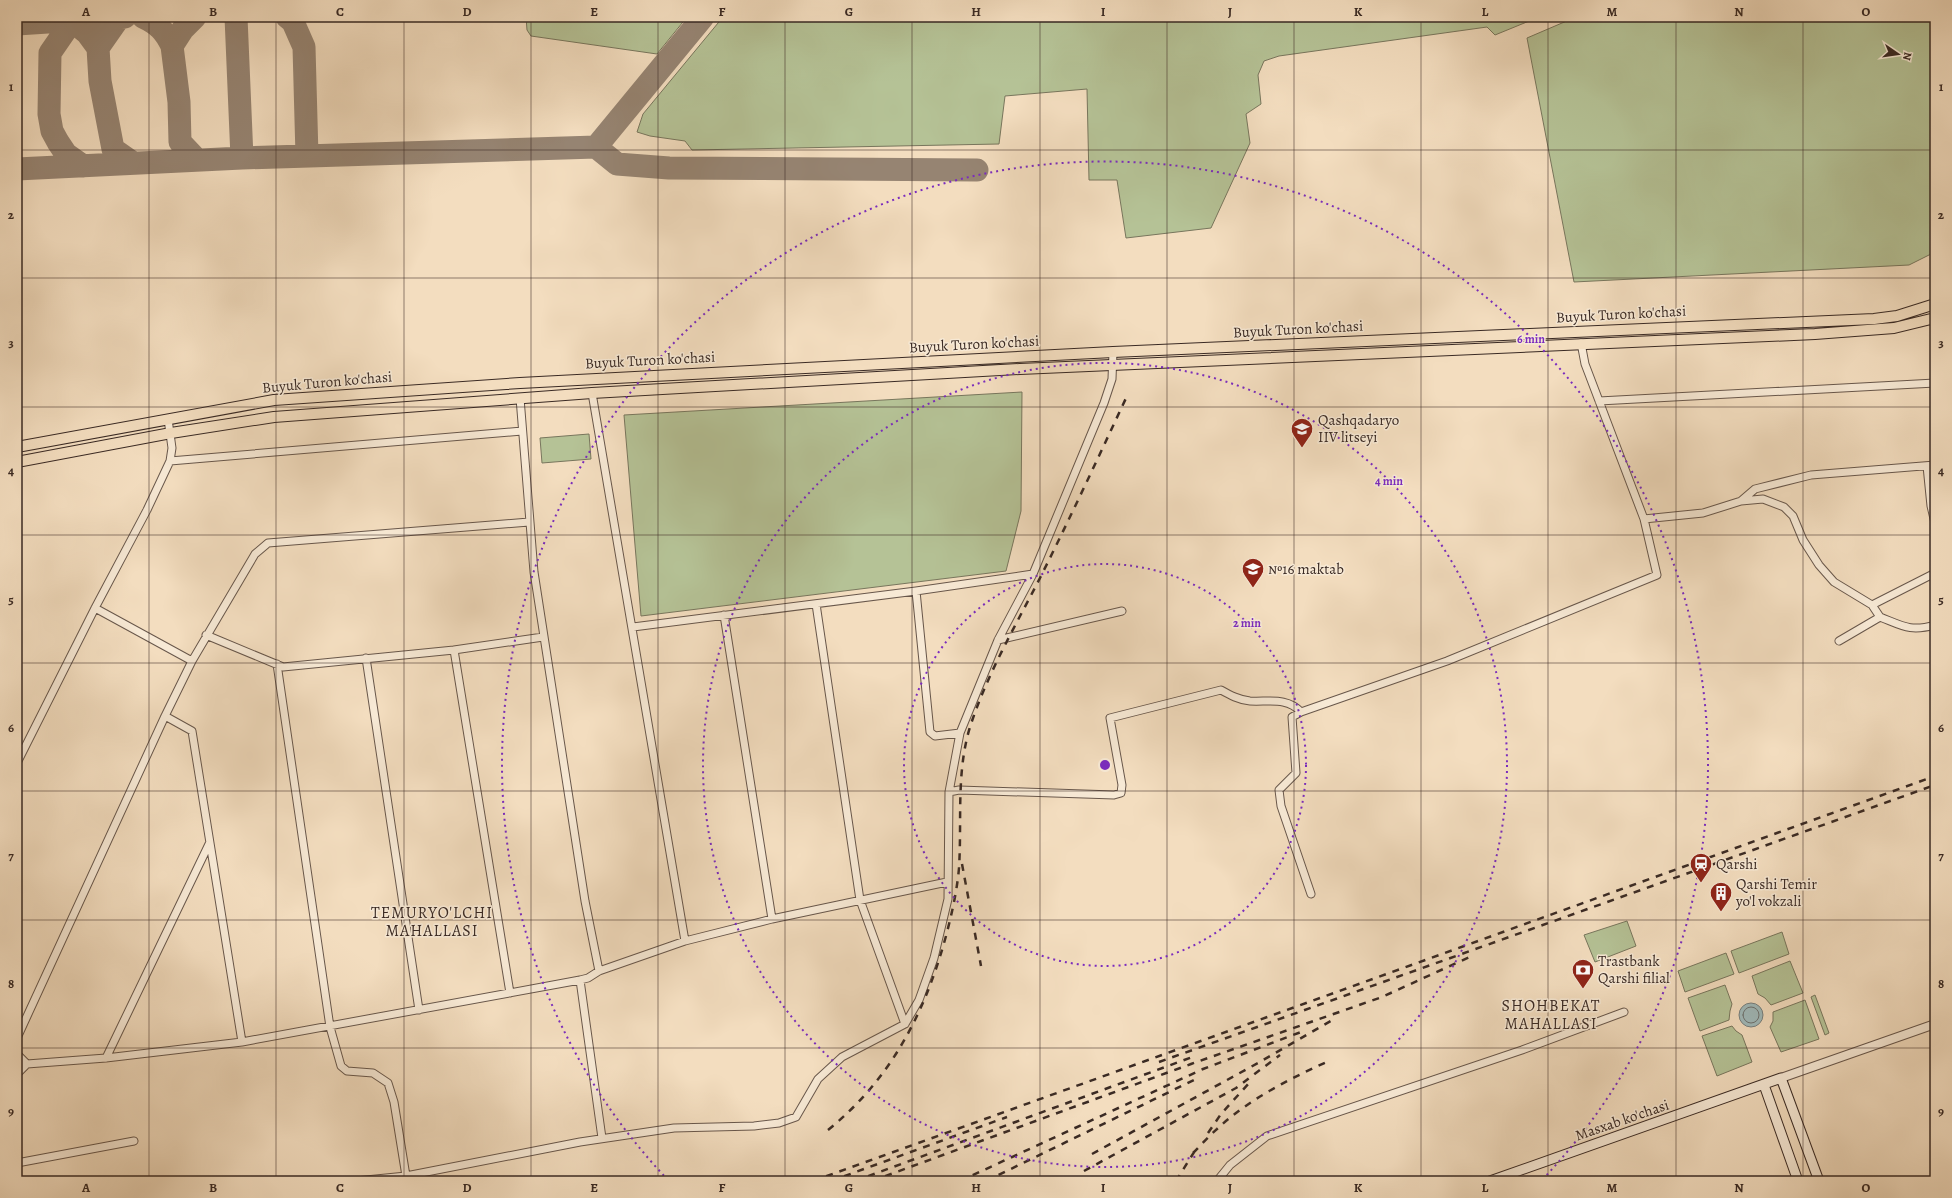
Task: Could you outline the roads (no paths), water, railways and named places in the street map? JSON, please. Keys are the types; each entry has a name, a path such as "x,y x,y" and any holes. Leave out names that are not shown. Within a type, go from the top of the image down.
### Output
{"main road":[{"name":"Buyuk Turon ko'chasi","path":"17,447 280,400 581,379 1113,352 1874,319 1897,316 1935,304"},
{"name":"Buyuk Turon ko'chasi","path":"17,462 171,433 274,417 520,398 1113,365 1882,330 1934,321"},
{"name":"Masxab ko'chasi","path":"1490,1181 1509,1178 1781,1078"},
{"path":"1781,1078 1819,1181"},
{"path":"1764,1085 1798,1181"}],"street":[{"path":"1311,894 1281,806 1279,790 1296,773 1292,717 1301,712 1447,661 1657,575 1644,519 1600,401 1584,364 1581,343"},
{"path":"356,1181 406,1176 602,1138 674,1128 754,1126 779,1123 796,1117 818,1079 842,1057 905,1024 919,1000 934,958 948,899 949,792 960,733 998,640 1033,574 1110,387 1113,352"},
{"path":"1600,401 1935,383"},
{"path":"592,393 633,627 660,799 685,941"},
{"path":"520,398 529,522 543,637 584,893 599,971"},
{"path":"17,763 95,608 147,510 170,461 172,448 168,419"},
{"path":"170,461 522,431"},
{"path":"1741,501 1755,489 1804,477 1931,466 1931,506 1935,522"},
{"path":"1644,519 1703,513 1741,501 1763,499 1784,507 1793,516 1803,540 1819,565 1834,582 1872,605 1880,617 1910,629 1923,629 1935,625"},
{"path":"17,1038 165,716 192,661 255,554 268,543 529,522"},
{"path":"1872,605 1935,573"},
{"path":"633,627 916,592 1033,574"},
{"path":"916,592 930,732 935,736 960,733"},
{"path":"816,604 860,900 905,1024"},
{"path":"95,608 192,661"},
{"path":"998,640 1122,611"},
{"path":"724,615 772,919"},
{"path":"1839,641 1880,617"},
{"path":"206,635 283,666 454,650 543,637"},
{"path":"454,650 510,992"},
{"path":"366,658 419,1010"},
{"path":"277,664 330,1027 341,1066 347,1071 373,1073 388,1083 394,1102 406,1176"},
{"path":"949,792 959,790 1114,795 1121,793 1122,785 1110,718 1221,690 1234,697 1249,700 1285,702 1295,705 1301,712"},
{"path":"165,716 192,731 242,1042"},
{"path":"106,1058 209,844"},
{"path":"17,1074 27,1064 106,1058 242,1042 580,980 588,978 599,971 685,941 772,919 947,882"},
{"path":"580,980 602,1138"},
{"path":"1217,1181 1230,1165 1267,1136 1522,1050 1624,1012"},
{"path":"1781,1078 1935,1024"},
{"path":"17,1054 27,1064"},
{"path":"17,1163 134,1141"}],"water":[{"path":"1751,1003 1760,1006 1763,1015 1760,1024 1751,1027 1742,1024 1739,1015 1742,1006"}],"railway":[{"path":"828,1130 870,1089 887,1067 903,1043 928,992 946,936 957,885 960,850 961,779 970,727 977,707 1002,650 1052,554 1127,396"},
{"path":"813,1181 1935,776"},
{"path":"1159,1062 1935,785"},
{"path":"962,864 981,966"},
{"path":"872,1181 1191,1064 1382,997 1474,955"},
{"path":"1092,1154 1258,1063 1336,1018"},
{"path":"960,1181 1203,1069 1301,1032"},
{"path":"1084,1171 1236,1088 1280,1055"},
{"path":"855,1181 1195,1056"},
{"path":"1193,1153 1229,1118 1243,1108 1271,1090 1331,1060"},
{"path":"986,1181 1200,1077"},
{"path":"1208,1133 1221,1114 1250,1082"},
{"path":"831,1181 1007,1117"},
{"path":"1176,1181 1196,1149"}],"place":[{"name":"Qashqadaryo IIV litseyi","path":"1302,448"},
{"name":"№16 maktab","path":"1253,588"},
{"name":"Qarshi","path":"1701,884"},
{"name":"Qarshi Temir yo'l vokzali","path":"1721,912"},
{"name":"Trastbank Qarshi filial","path":"1583,990"}],"district":[{"name":"TEMURYO'LCHI MAHALLASI","path":"432,921"},
{"name":"SHOHBEKAT MAHALLASI","path":"1551,1014"}]}
